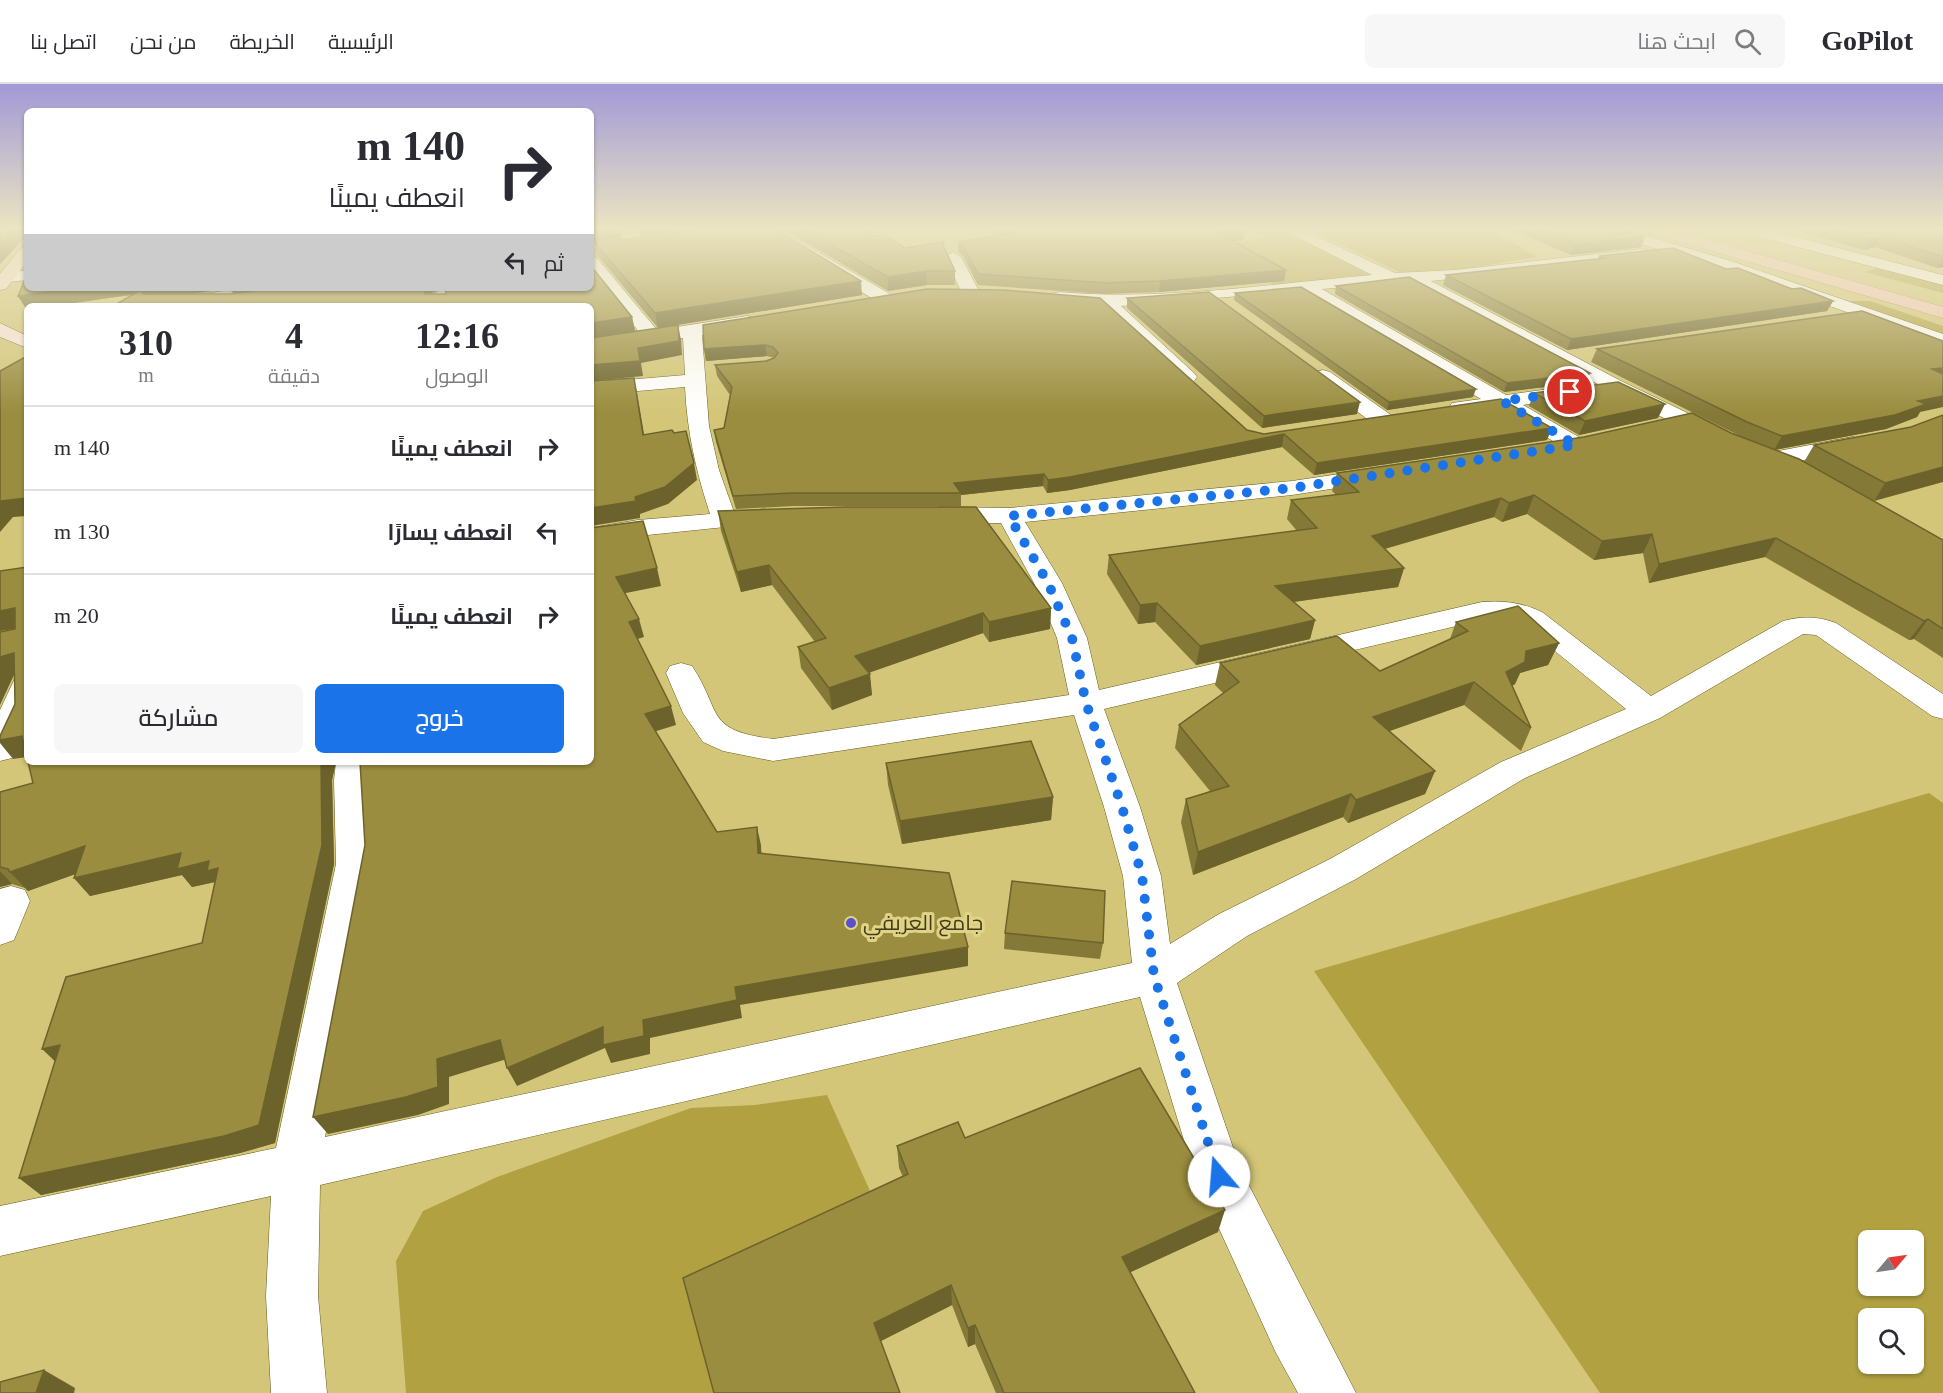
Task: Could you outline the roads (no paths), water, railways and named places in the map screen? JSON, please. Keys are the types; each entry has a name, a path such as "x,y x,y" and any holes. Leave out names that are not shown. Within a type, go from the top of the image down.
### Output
{"main road":[{"path":"1864,290 1943,313"},
{"path":"1905,290 1943,301"},
{"path":"185,303 275,292"},
{"path":"218,303 275,292"}],"street":[{"path":"615,290 652,336"},
{"path":"871,290 884,298"},
{"path":"1048,296 1105,301 1270,290"},
{"path":"1310,290 1502,401 1587,443 1541,450"},
{"path":"1427,290 1567,358 1616,386 1731,442"},
{"path":"1800,290 1943,340"},
{"path":"439,303 438,297 451,291"},
{"path":"949,292 992,292"},
{"path":"861,302 905,295"},
{"path":"1213,295 1232,309"},
{"path":"1105,301 1201,390"},
{"path":"1822,320 1867,313"},
{"path":"594,346 760,320"},
{"path":"692,332 702,373 698,426 707,470 724,519"},
{"path":"1567,358 1590,354"},
{"path":"1307,364 1383,420"},
{"path":"594,389 702,373"},
{"path":"1437,411 1616,386"},
{"path":"1349,425 1404,416"},
{"path":"1653,428 1686,420"},
{"path":"1806,475 1762,455 1869,442"},
{"path":"913,515 1009,516 1292,488 1401,472"},
{"path":"594,535 638,528 724,519 782,516"},
{"path":"1009,516 1048,583 1072,638 1086,703 1122,807 1142,876 1154,976 1219,1176 1295,1334 1328,1393"},
{"path":"681,673 696,707 716,734 748,747 773,750 1086,703 1482,611 1505,609 1520,612 1532,618 1649,711"},
{"path":"0,1231 1154,976 1233,925 1343,868 1513,770 1649,711 1793,627 1809,623 1826,629 1943,710"},
{"path":"0,750 24,690"},
{"path":"300,1393 292,1296 296,1167 355,864 351,780 353,765"}],"place":[{"name":"جامع العريفي","path":"851,923"}]}
